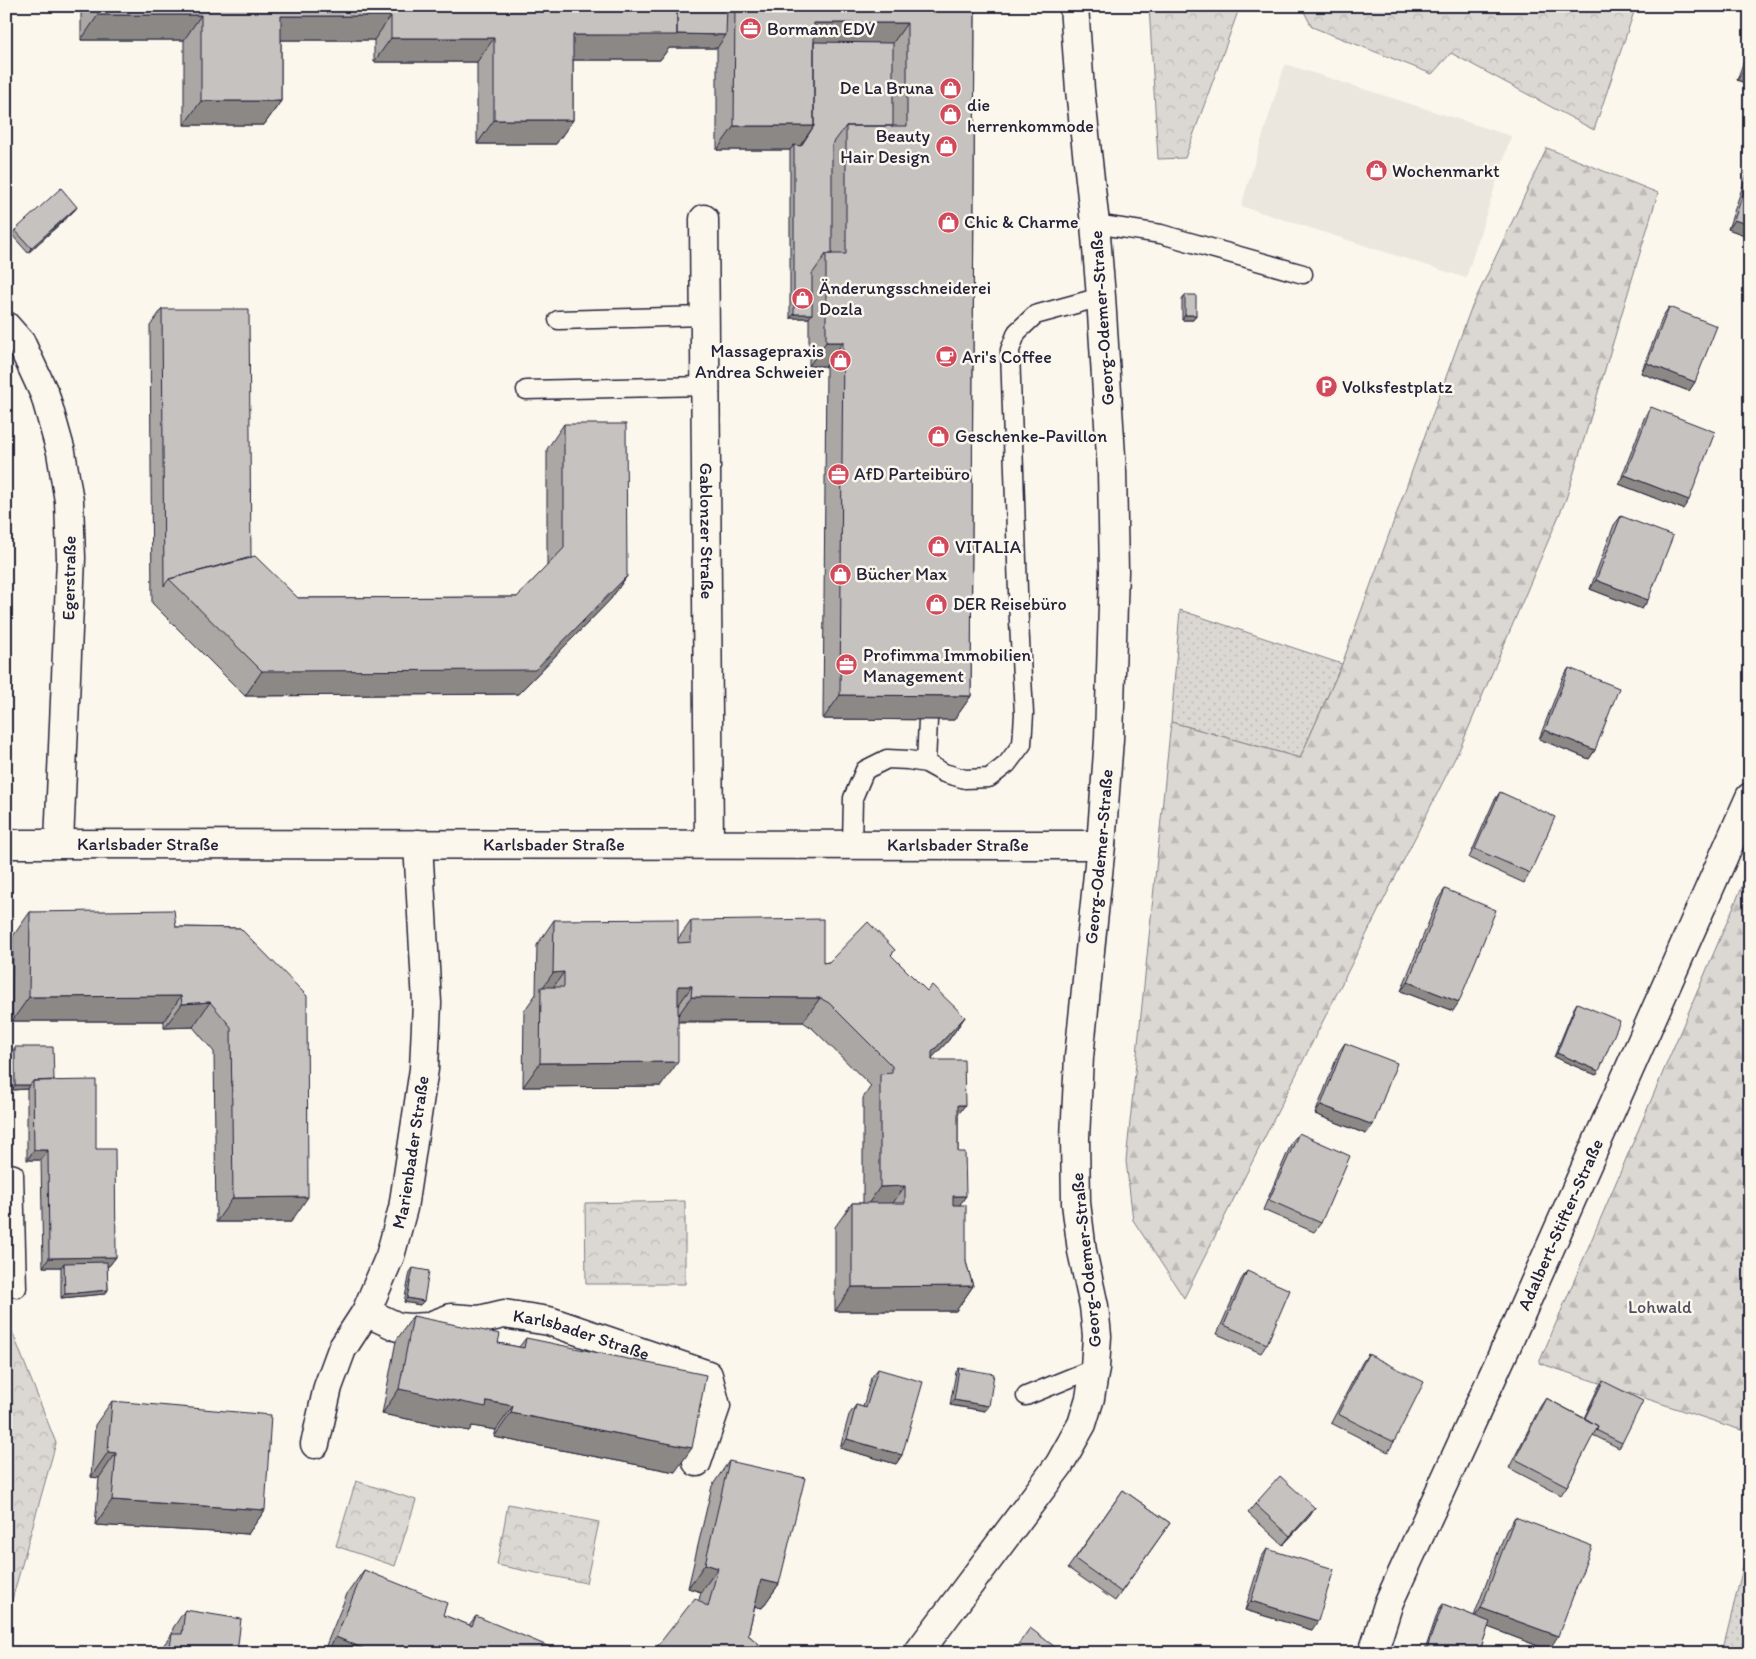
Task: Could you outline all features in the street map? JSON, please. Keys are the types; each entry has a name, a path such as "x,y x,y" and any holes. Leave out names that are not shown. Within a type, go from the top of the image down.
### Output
{"street":[{"name":"Georg-Odemer-Straße","path":"918,1653 1058,1465 1082,1424 1090,1398 1095,1368 1097,1336 1094,1306 1082,1252 1076,1203 1075,1138 1079,1057 1101,845 1110,730 1114,571 1112,472 1101,297 1080,90 1074,6"},
{"name":"Gablonzer Straße","path":"704,219 709,844"},
{"name":"Egerstraße","path":"6,326 21,343 45,396 62,452 69,501 71,558 59,843"},
{"name":"Adalbert-Stifter-Straße","path":"1373,1653 1389,1602 1508,1346 1750,797"},
{"name":"Karlsbader Straße","path":"6,844 1101,845"},
{"name":"Marienbader Straße","path":"315,1444 328,1387 342,1349 366,1312 396,1238 403,1208 424,1068 427,1003 418,844"},
{"name":"Karlsbader Straße","path":"366,1312 398,1326 410,1328 427,1327 451,1318 479,1320 504,1314 549,1321 708,1375 716,1406 697,1462"}],"lane":[{"path":"1095,224 1161,234 1303,274"},
{"path":"852,844 853,798 865,770 887,759 908,760 926,764 965,780 989,778 1007,764 1022,744 1024,714 1010,350 1017,332 1034,315 1101,297"},
{"path":"558,320 705,316"},
{"path":"526,390 705,386"},
{"path":"926,764 928,720"},
{"path":"6,1172 14,1174 17,1288"},
{"path":"1026,1396 1095,1368"}],"shaded area":[{"name":"Wochenmarkt","path":"1285,64 1511,136 1466,278 1241,206"}],"green space":[{"path":"1149,6 1240,6 1185,158 1158,159"},
{"path":"1301,6 1636,6 1594,130 1451,53 1432,74 1312,27"},
{"path":"1547,148 1658,193 1566,499 1461,746 1184,1298 1133,1220 1126,1161 1171,722 1300,758 1342,664 1470,311"},
{"path":"1180,610 1342,664 1300,758 1171,722"},
{"name":"Lohwald","path":"1750,868 1750,1433 1539,1363"},
{"path":"685,1201 685,1284 586,1284 585,1203"},
{"path":"6,1316 56,1443 10,1607 6,1608"},
{"path":"356,1481 416,1500 395,1566 336,1546"},
{"path":"508,1504 599,1522 586,1583 497,1565"},
{"path":"1750,1539 1750,1653 1722,1653"}],"building":[{"path":"98,6 677,6 677,35 573,35 573,120 494,120 494,38 391,38 391,16 281,16 281,101 201,101 201,15 98,15"},
{"path":"677,6 727,6 726,35 677,34"},
{"path":"735,6 975,6 971,696 840,695 843,342 826,342 826,254 846,254 846,126 907,126 907,23 814,23 814,126 734,126"},
{"path":"814,42 893,43 893,126 846,126 832,145 832,254 826,254 812,274 812,314 794,314 794,145 801,146 814,126"},
{"path":"1750,53 1750,74 1743,71"},
{"path":"1750,174 1750,225 1734,220"},
{"path":"61,188 77,207 31,248 15,230"},
{"path":"1185,295 1196,295 1196,315 1185,315"},
{"path":"1669,307 1717,326 1695,382 1647,363"},
{"path":"162,309 249,309 251,558 169,579 164,586"},
{"path":"1651,407 1715,432 1689,500 1625,475"},
{"path":"564,424 626,424 627,576 535,670 262,671 169,579 255,556 298,598 517,597 564,548"},
{"path":"1621,516 1673,536 1648,600 1596,580"},
{"path":"1569,668 1619,688 1595,750 1545,730"},
{"path":"1500,792 1555,817 1530,873 1475,849"},
{"path":"1445,889 1496,910 1459,1002 1408,982"},
{"path":"174,910 176,927 240,928 307,996 308,1197 233,1198 231,1027 210,1002 182,1004 181,996 29,997 30,912"},
{"path":"678,919 678,943 691,942 691,921 823,919 823,963 829,962 868,922 895,950 891,955 927,991 932,985 965,1017 932,1052 932,1060 964,1060 965,1105 958,1105 958,1152 965,1152 966,1196 953,1196 953,1205 966,1205 966,1262 973,1286 852,1287 852,1203 905,1203 905,1186 880,1187 880,1074 892,1073 892,1066 829,1003 820,998 691,997 692,986 678,986 678,1062 540,1063 541,987 564,987 564,972 553,973 554,920"},
{"path":"1577,1003 1620,1021 1599,1071 1557,1053"},
{"path":"1345,1043 1397,1063 1373,1125 1321,1105"},
{"path":"15,1047 53,1047 54,1080 33,1081 30,1085 15,1085"},
{"path":"96,1080 96,1149 115,1149 116,1257 49,1258 48,1150 34,1150 33,1081"},
{"path":"1299,1133 1350,1156 1321,1223 1269,1200"},
{"path":"10,1192 10,1230 6,1230 6,1193"},
{"path":"107,1262 108,1290 65,1294 64,1263"},
{"path":"413,1268 429,1271 424,1301 407,1298"},
{"path":"1247,1271 1290,1290 1267,1344 1224,1325"},
{"path":"413,1316 500,1334 498,1343 524,1348 526,1338 706,1375 692,1448 511,1413 513,1406 487,1401 486,1407 399,1389"},
{"path":"1368,1354 1424,1382 1394,1442 1338,1414"},
{"path":"959,1368 994,1374 989,1406 954,1400"},
{"path":"878,1369 923,1382 902,1455 847,1439 856,1405 866,1408"},
{"path":"1603,1381 1643,1401 1622,1443 1596,1430 1598,1426 1585,1418"},
{"path":"1546,1398 1598,1426 1567,1486 1515,1459"},
{"path":"112,1401 271,1415 265,1510 112,1500 116,1453 108,1452"},
{"path":"729,1461 805,1478 779,1584 761,1580 748,1635 759,1644 753,1653 652,1653 695,1598 708,1607 718,1568 705,1564"},
{"path":"1280,1476 1315,1508 1290,1536 1255,1504"},
{"path":"1123,1490 1170,1523 1121,1592 1075,1559"},
{"path":"1515,1517 1592,1546 1558,1636 1481,1608"},
{"path":"1267,1549 1334,1569 1318,1621 1251,1601"},
{"path":"364,1570 447,1603 443,1615 472,1626 476,1616 550,1647 548,1653 374,1653 336,1637"},
{"path":"1443,1604 1490,1622 1479,1653 1427,1653 1429,1642"},
{"path":"185,1610 241,1619 237,1653 169,1653 172,1634 182,1634"},
{"path":"1030,1628 1063,1653 1012,1653"},
{"path":"17,1647 42,1653 16,1653"}],"place":[{"name":"Bormann EDV","path":"751,29"},
{"name":"De La Bruna","path":"950,88"},
{"name":"die herrenkommode","path":"951,115"},
{"name":"Beauty Hair Design","path":"946,146"},
{"name":"Wochenmarkt","path":"1376,171"},
{"name":"Chic & Charme","path":"948,222"},
{"name":"Änderungsschneiderei Dozla","path":"803,298"},
{"name":"Ari's Coffee","path":"946,357"},
{"name":"Massagepraxis Andrea Schweier","path":"840,361"},
{"name":"Volksfestplatz","path":"1326,387"},
{"name":"Geschenke-Pavillon","path":"939,436"},
{"name":"AfD Parteibüro","path":"838,474"},
{"name":"VITALIA","path":"939,547"},
{"name":"Bücher Max","path":"840,574"},
{"name":"DER Reisebüro","path":"937,604"},
{"name":"Profimma Immobilien Management","path":"847,665"}]}
